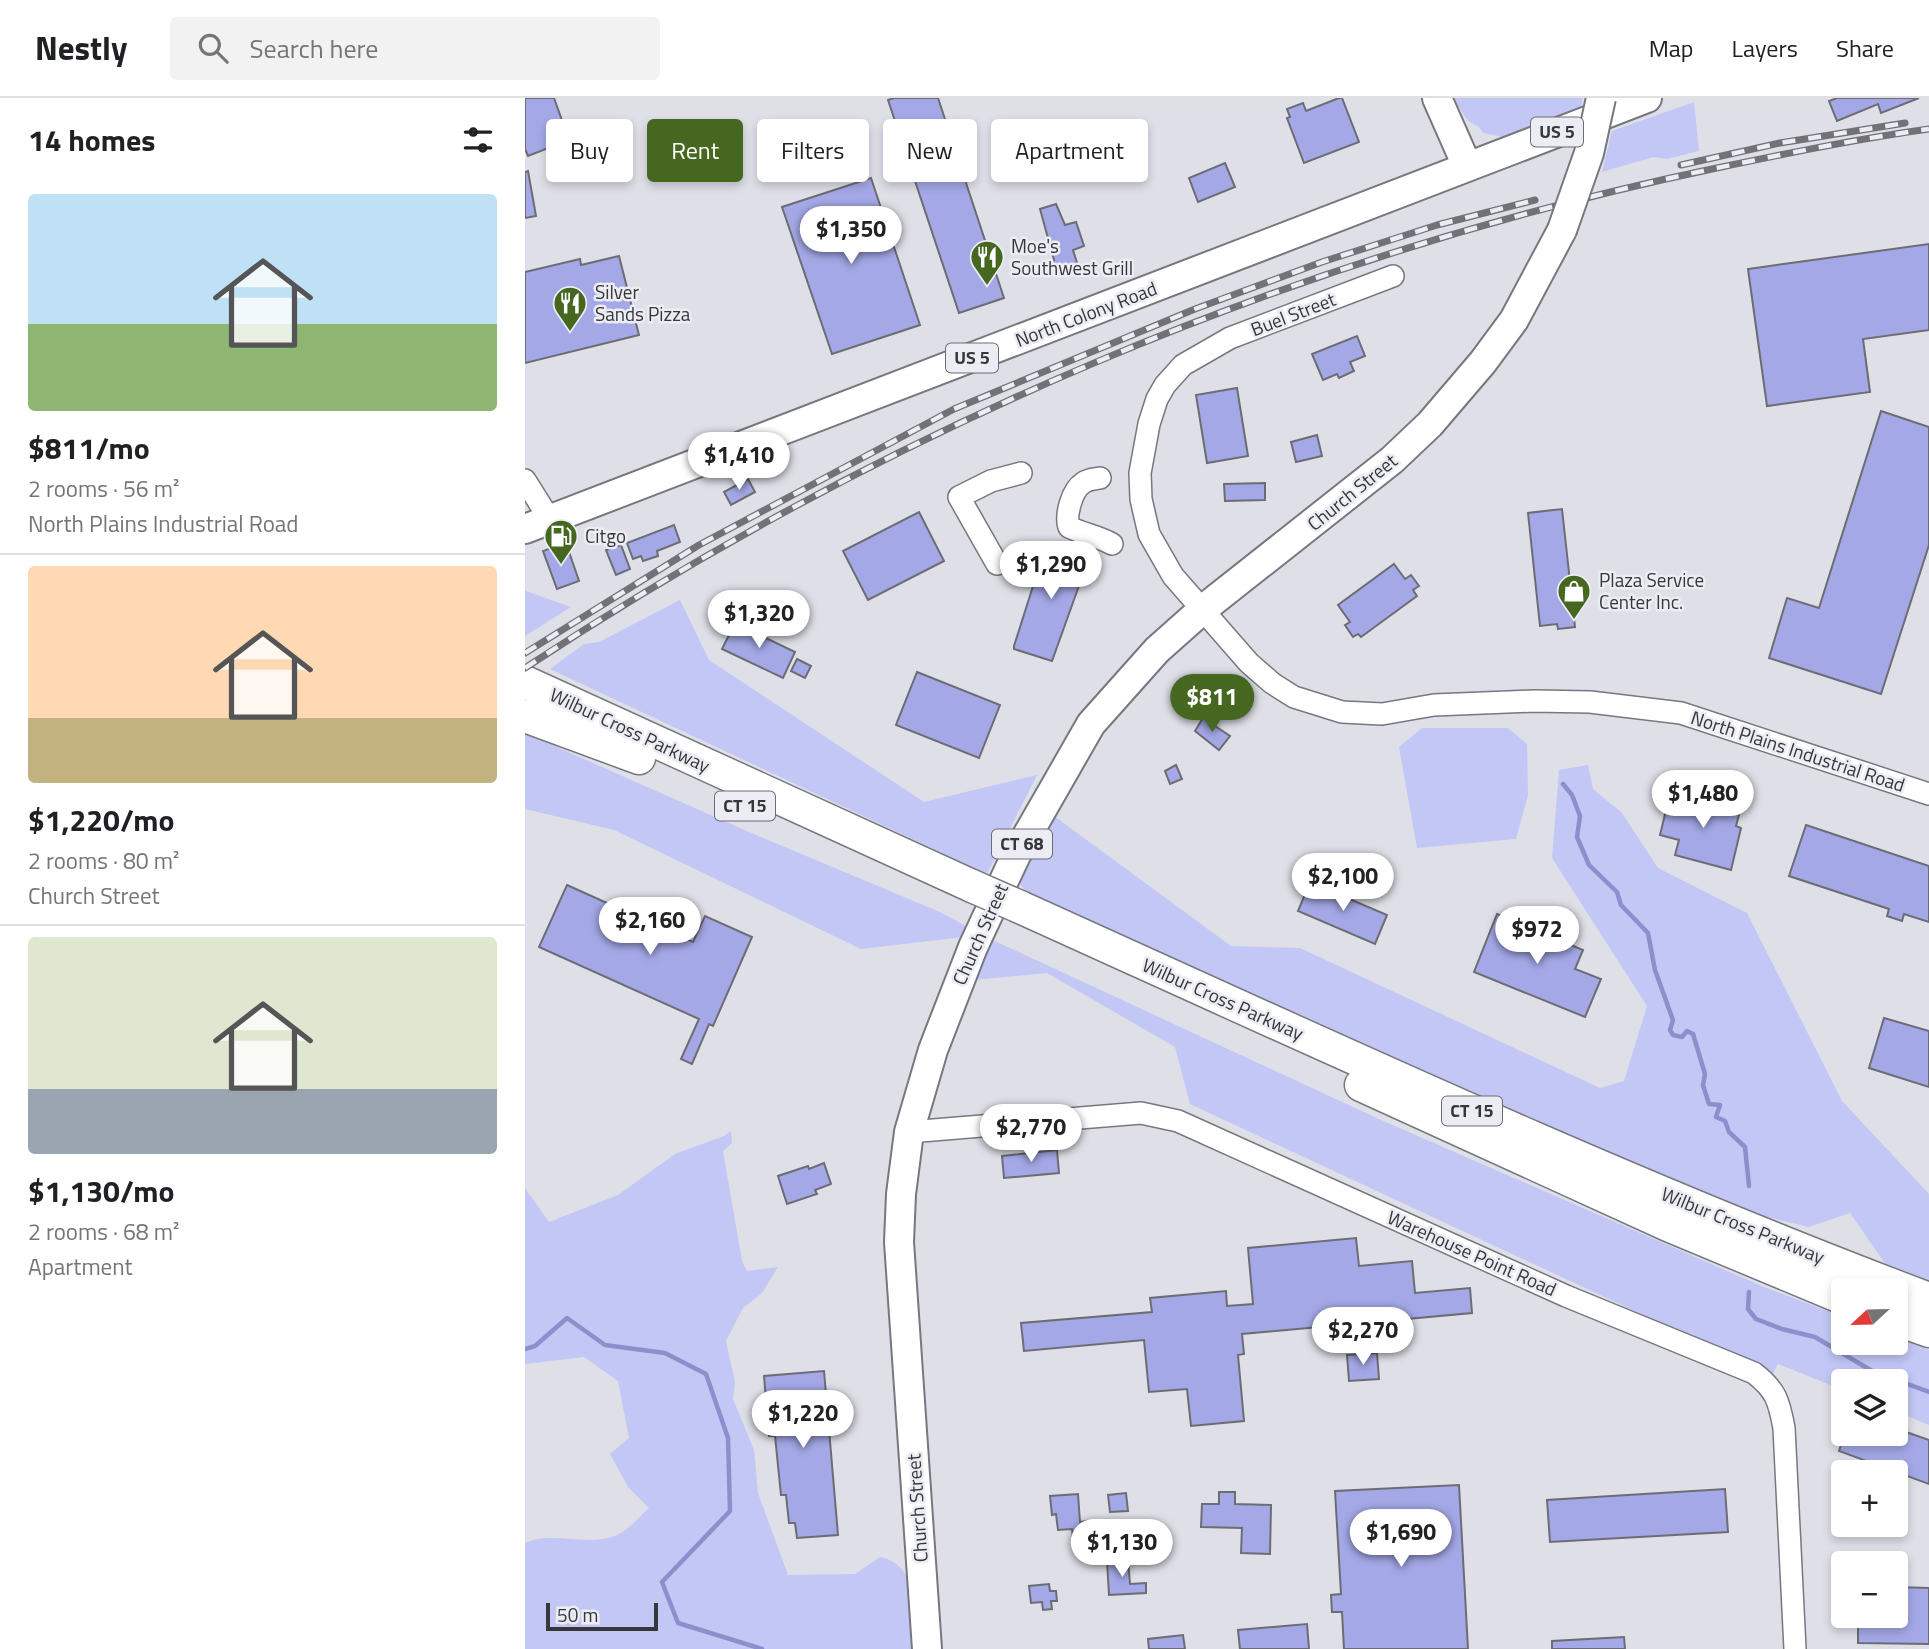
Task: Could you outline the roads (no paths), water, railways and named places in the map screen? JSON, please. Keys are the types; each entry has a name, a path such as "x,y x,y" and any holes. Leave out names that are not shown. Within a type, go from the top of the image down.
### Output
{"highway":[{"name":"Wilbur Cross Parkway","path":"527,698 639,758 968,896"},
{"name":"Wilbur Cross Parkway","path":"527,698 1016,918 1644,1214 1831,1293"},
{"name":"Wilbur Cross Parkway","path":"1016,918 1782,1242 1929,1299"},
{"path":"1908,1323 1929,1331"}],"main road":[{"path":"1437,98 1467,166"},
{"name":"Church Street","path":"927,1649 899,1242 901,1194 909,1132 933,1050 994,901 1041,807 1091,724 1157,650 1202,610 1392,460 1430,424 1483,362 1514,320 1562,230 1589,153 1601,98"},
{"name":"North Colony Road","path":"537,524 1647,98"}],"street":[{"name":"Buel Street","path":"1202,610 1173,576 1149,534 1141,499 1140,473 1149,424 1157,399 1173,374 1196,356 1230,338 1393,276"},
{"path":"997,564 959,498 991,481 1021,473"},
{"path":"1100,478 1080,484 1074,494 1067,522 1074,530 1096,535 1112,544"},
{"path":"525,480 537,524"},
{"name":"North Plains Industrial Road","path":"1202,610 1249,663 1272,683 1294,696 1342,712 1382,714 1434,705 1552,701 1590,702 1681,713 1929,794"},
{"name":"Warehouse Point Road","path":"909,1132 1141,1113 1178,1121 1566,1296 1753,1373 1768,1384 1779,1402 1784,1428 1795,1649"}],"waterway":[{"path":"1563,784 1572,795 1580,816 1577,837 1589,865 1617,892 1621,905 1648,933 1655,970 1673,1020 1670,1030 1673,1035 1682,1037 1687,1031 1693,1034 1705,1074 1703,1085 1709,1104 1720,1105 1716,1117 1725,1121 1729,1132 1745,1147 1749,1186"},
{"path":"1749,1292 1748,1309 1756,1319 1815,1337 1872,1371 1929,1392"},
{"path":"525,1349 535,1346 567,1318 605,1345 665,1353 706,1374 728,1438 730,1511 662,1582 678,1623 762,1649"}],"railway":[{"path":"1681,165 1780,143 1905,123"},
{"path":"525,668 662,582 803,502 947,429 1095,363 1245,303 1398,251 1554,206 1739,163 1929,129"},
{"path":"525,653 699,545 954,409 1195,309 1322,262 1437,225 1535,200"}],"place":[{"name":"Moe's Southwest Grill","path":"987,287"},
{"name":"Silver Sands Pizza","path":"570,333"},
{"name":"Citgo","path":"561,566"},
{"name":"Plaza Service Center Inc.","path":"1574,621"}]}
